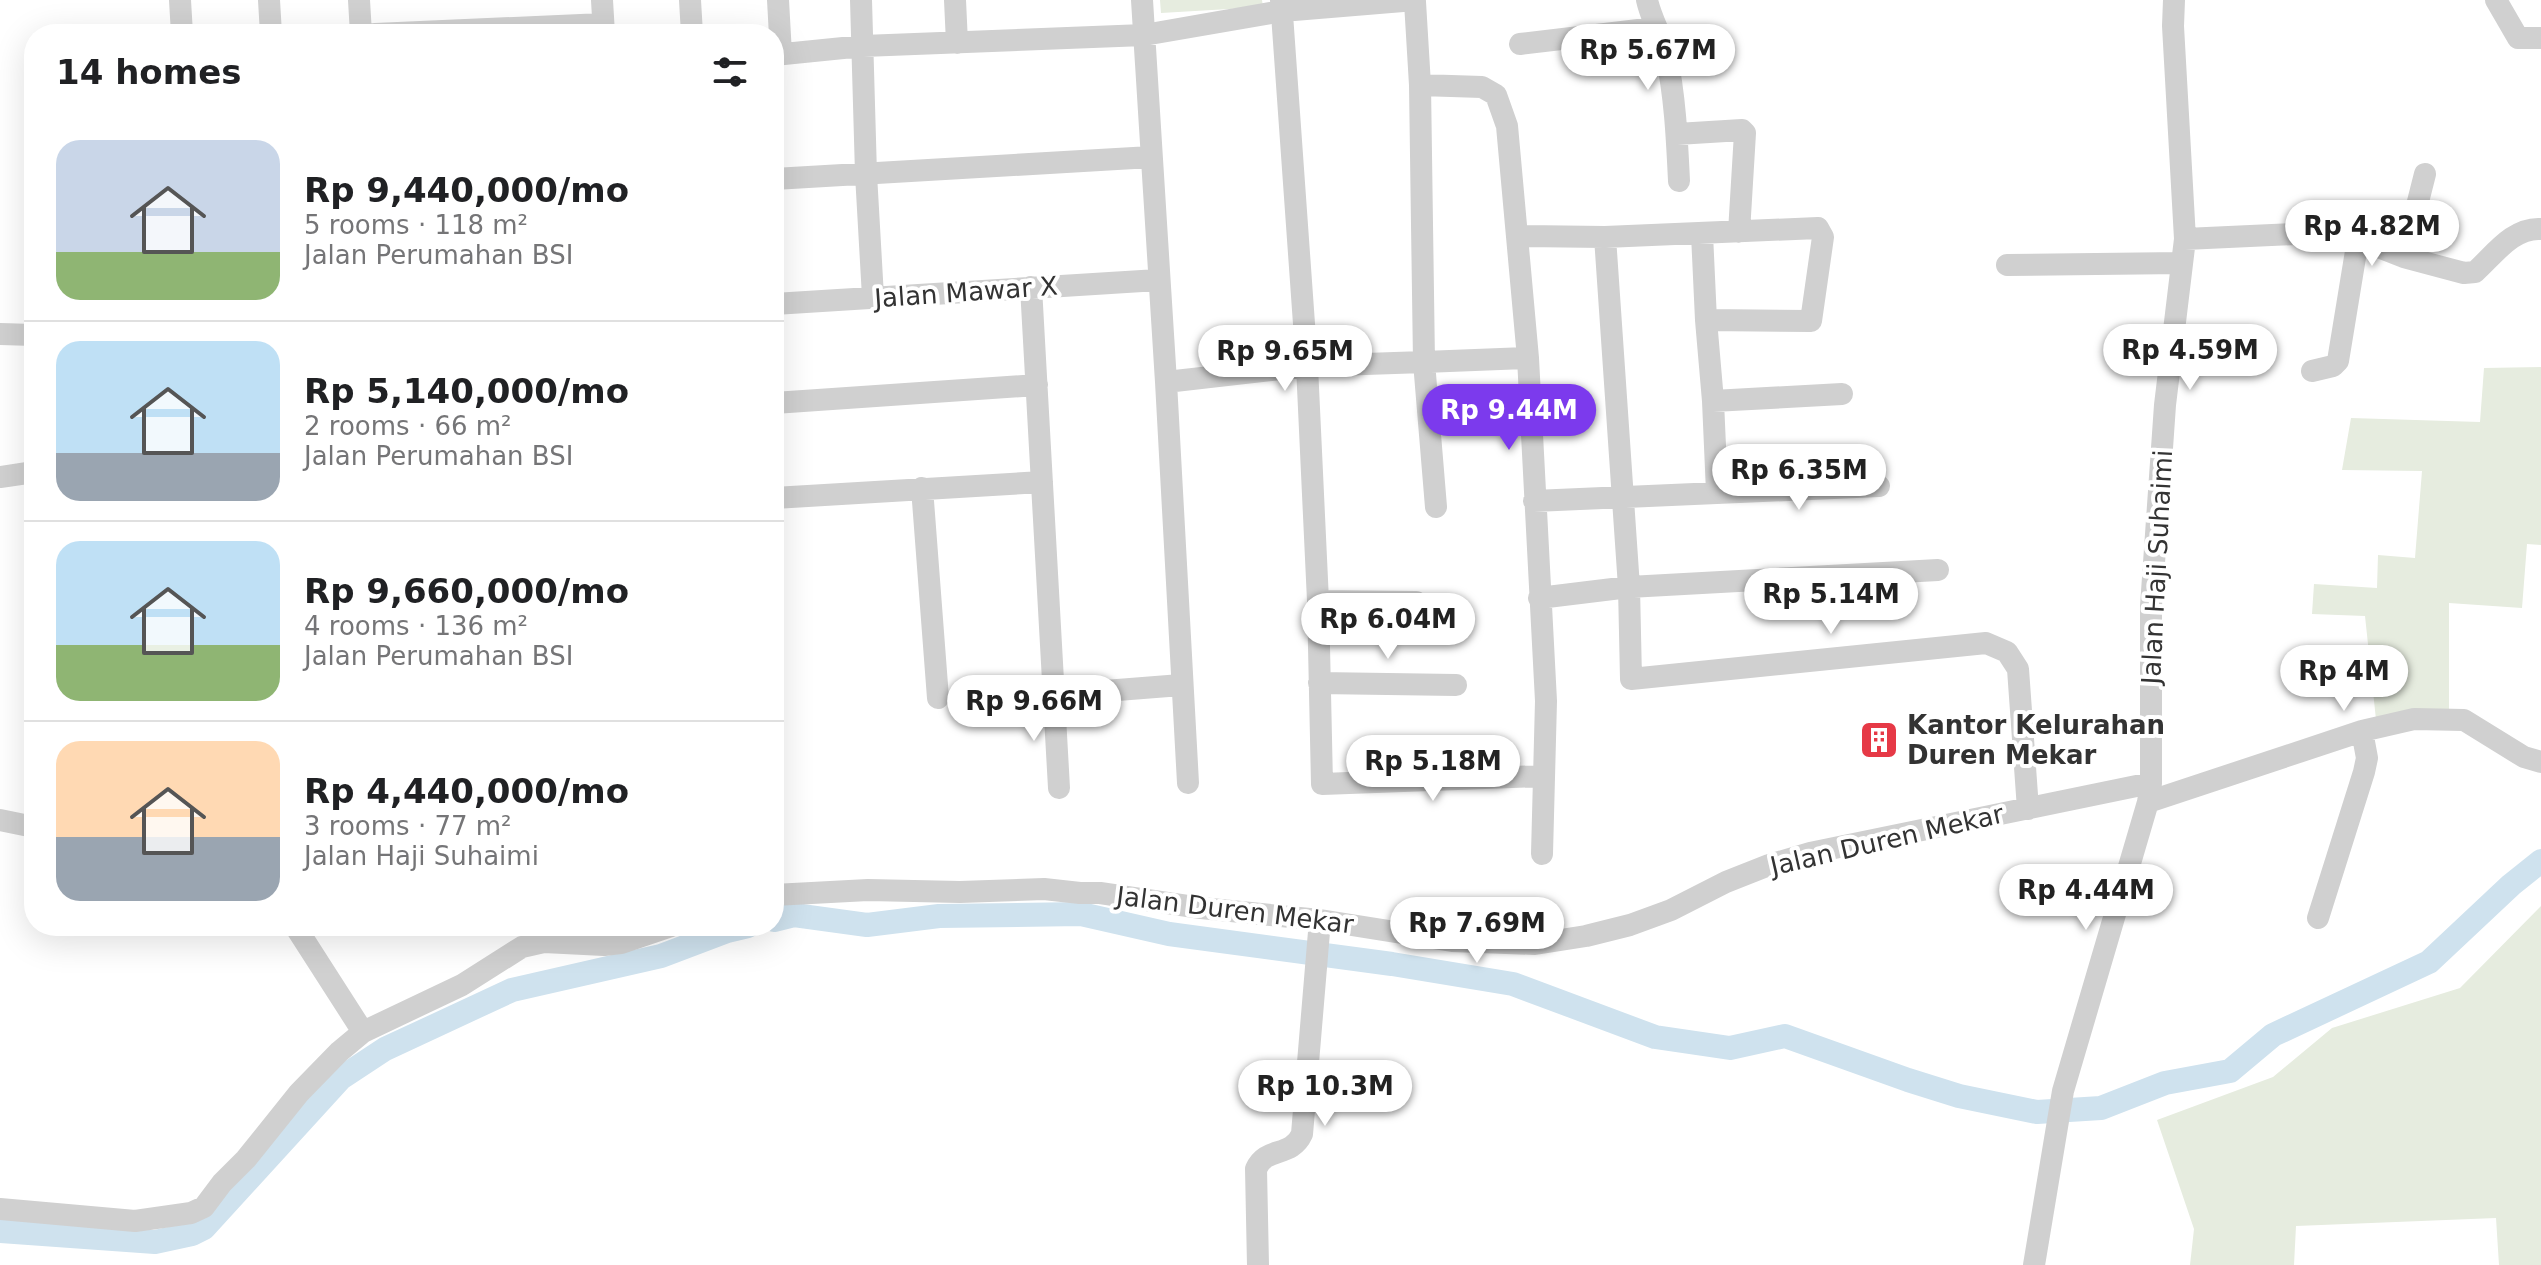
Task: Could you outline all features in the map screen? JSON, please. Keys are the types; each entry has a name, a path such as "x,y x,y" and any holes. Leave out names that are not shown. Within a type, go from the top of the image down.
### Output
{"street":[{"path":"180,0 181,24"},
{"path":"269,0 270,24"},
{"path":"359,0 360,24"},
{"path":"602,0 603,24"},
{"path":"690,0 691,24"},
{"path":"778,0 778,24"},
{"path":"861,0 873,297"},
{"path":"955,0 957,43"},
{"path":"1142,0 1188,783"},
{"path":"1647,0 1666,52 1677,134 1679,181"},
{"name":"Jalan Haji Suhaimi","path":"2034,1265 2063,1091 2150,792 2151,606 2165,405 2185,239 2174,0"},
{"path":"2496,0 2520,39 2541,38"},
{"path":"784,53 863,46 1144,35 1282,6 1415,1 1420,85 1424,362 1436,507"},
{"path":"1282,6 1307,366 1318,601 1322,784 1543,776"},
{"path":"1520,44 1655,28"},
{"path":"1666,52 1717,46"},
{"path":"1420,85 1482,87 1496,95 1507,126 1528,358 1546,701 1542,854"},
{"path":"1677,134 1742,130 1745,133 1739,232"},
{"path":"784,178 1151,157"},
{"path":"2404,257 2425,174"},
{"path":"2185,239 2295,234 2358,239 2404,257 2464,273 2475,272 2517,233 2526,229 2541,229"},
{"path":"1517,236 1605,237 1821,230 1823,237 1811,321 1706,320"},
{"path":"1702,234 1717,492"},
{"path":"1605,237 1624,497 1631,679 1986,643 2007,652 2018,669 2028,809"},
{"path":"2312,371 2333,366 2338,361 2343,346 2358,239"},
{"path":"2007,265 2181,263"},
{"name":"Jalan Mawar X","path":"784,303 1158,280"},
{"path":"1031,287 1059,788"},
{"path":"0,334 24,335"},
{"path":"1166,382 1307,366 1528,358"},
{"path":"784,402 1037,385"},
{"path":"1713,401 1842,394"},
{"path":"0,477 24,473"},
{"path":"784,497 1042,482"},
{"path":"1534,501 1879,486"},
{"path":"922,488 938,698"},
{"path":"1539,598 1629,587 1938,570"},
{"path":"1318,601 1416,602"},
{"path":"1319,683 1456,685"},
{"path":"1054,695 1181,685"},
{"name":"Jalan Duren Mekar","path":"784,894 868,890 960,892 1044,889 1320,920 1452,941 1535,944 1630,925 1671,910 1726,882 1810,853 2028,809 2150,792 2414,719 2464,720 2524,757 2541,762"},
{"path":"2318,918 2364,772 2367,758 2362,731"},
{"path":"0,820 24,825"},
{"path":"1258,1265 1256,1169 1264,1157 1291,1149 1302,1134 1320,920"},
{"path":"301,936 363,1032"},
{"path":"0,1209 135,1221 191,1213 204,1207 299,1093 363,1032 462,985 522,947 544,942 604,945 642,936"}],"shaded area":[{"path":"1160,0 1262,0 1263,7 1161,13"},
{"path":"2541,367 2541,545 2527,544 2522,608 2449,603 2449,726 2377,729 2365,616 2312,614 2314,584 2377,588 2378,555 2415,558 2422,471 2342,470 2351,418 2480,422 2484,368"},
{"path":"2541,906 2541,1265 2499,1265 2496,1218 2296,1226 2294,1265 2190,1265 2194,1229 2157,1120 2273,1077 2332,1028 2460,988"}],"waterway":[{"path":"784,918 794,915 867,925 939,916 1081,914 1169,934 1513,984 1655,1037 1730,1048 1785,1036 1959,1096 2037,1112 2101,1108 2165,1083 2230,1071 2273,1035 2429,962 2541,861"},
{"path":"0,1231 155,1242 192,1234 204,1228 341,1078 385,1049 512,990 661,956 714,936"}],"place":[{"name":"Kantor Kelurahan Duren Mekar","path":"1879,740"}]}
